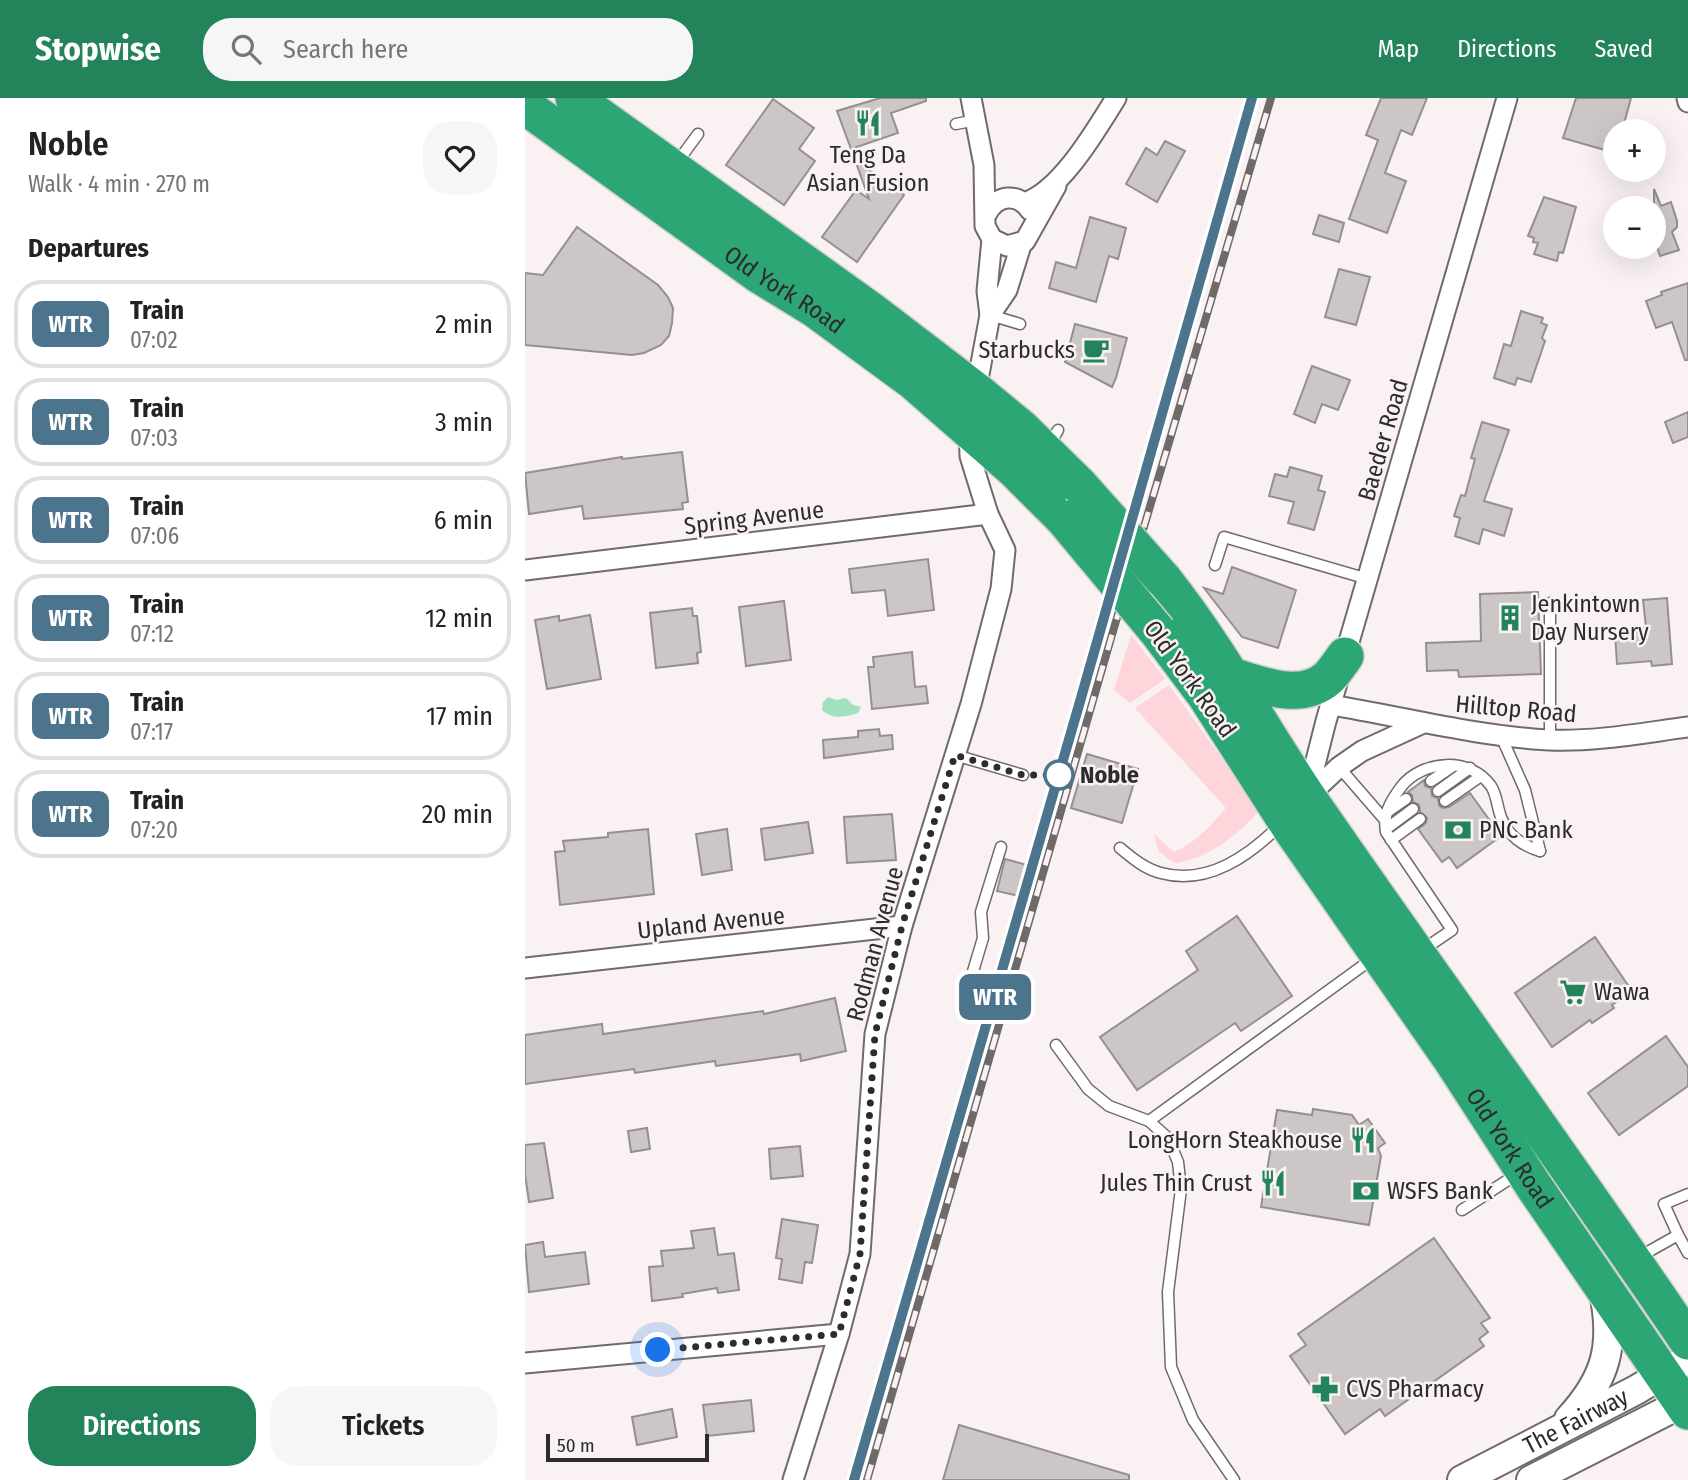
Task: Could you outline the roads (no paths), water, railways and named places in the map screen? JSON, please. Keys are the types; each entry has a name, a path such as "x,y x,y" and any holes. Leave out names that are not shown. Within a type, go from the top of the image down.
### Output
{"highway":[{"name":"Old York Road","path":"574,98 781,242 976,391 1052,441 1080,486 1146,557 1183,604 1231,676 1296,808 1378,955 1452,1060 1603,1287 1682,1389"},
{"name":"Old York Road","path":"525,106 758,274 815,309 913,381 968,428 1064,519 1417,954 1688,1340"},
{"path":"1231,676 1271,688 1304,690 1327,679 1346,656"}],"main road":[{"path":"1548,1435 1581,1407 1600,1377 1609,1345 1609,1324 1603,1287"},
{"name":"The Fairway","path":"1462,1480 1548,1435 1682,1389"},
{"name":"The Fairway","path":"1531,1480 1682,1389"}],"street":[{"path":"971,98 984,165 1000,203"},
{"path":"1033,223 1042,214 1065,170 1116,98"},
{"name":"Baeder Road","path":"1296,808 1346,656 1507,98"},
{"path":"990,315 987,291 992,239 985,226 1000,203 1041,194 1065,170"},
{"path":"990,315 1007,290 1022,243 1031,233 1033,223 1030,209 1000,203"},
{"path":"992,239 1007,246 1022,243"},
{"name":"Rodman Avenue","path":"793,1480 839,1334 860,1254 875,1034 902,926 971,704 1001,589 1005,550 988,514 970,456 968,428 990,315"},
{"name":"Spring Avenue","path":"525,570 988,514"},
{"name":"Hilltop Road","path":"1331,705 1501,736 1550,740 1582,740 1688,727"},
{"name":"Hilltop Road","path":"1296,808 1339,767 1362,751 1423,723"},
{"name":"Upland Avenue","path":"525,968 902,926"},
{"path":"525,1363 839,1334"}],"lane":[{"path":"955,124 975,120"},
{"path":"673,169 698,134"},
{"path":"990,315 1020,324"},
{"path":"1215,565 1224,537 1368,579"},
{"path":"1550,603 1550,740"},
{"path":"1385,820 1389,804 1403,784 1417,774 1427,768 1470,768 1490,785 1496,796 1501,820 1521,845 1540,851 1525,790 1501,736"},
{"path":"955,755 1023,775"},
{"path":"1431,782 1453,766"},
{"path":"1339,767 1385,820 1391,840 1452,930 1417,954"},
{"path":"1438,791 1470,768"},
{"path":"1445,801 1481,776"},
{"path":"1385,820 1406,799"},
{"path":"1120,848 1141,864 1160,873 1199,875 1224,867 1241,856 1266,838 1296,808"},
{"path":"1385,820 1413,809"},
{"path":"1391,840 1420,819"},
{"path":"971,978 983,938 981,912 1001,846"},
{"path":"1149,1121 1378,955"},
{"path":"1055,1045 1088,1089 1109,1107 1149,1121 1168,1138 1178,1162 1181,1189 1168,1292 1171,1367 1193,1420 1234,1480"},
{"path":"1462,1210 1523,1169"},
{"path":"1688,1194 1664,1204 1688,1253"},
{"path":"1633,1261 1678,1235"}],"railway":[{"path":"854,1480 1252,98"},
{"path":"867,1480 1271,98"}],"train":[{"name":"WTR","path":"854,1480 1252,98"}],"place":[{"name":"Teng Da Asian Fusion","path":"868,123"},
{"name":"Starbucks","path":"1096,350"},
{"name":"Jenkintown Day Nursery","path":"1510,618"},
{"name":"Noble","path":"1059,775"},
{"name":"PNC Bank","path":"1458,830"},
{"name":"Wawa","path":"1573,992"},
{"name":"LongHorn Steakhouse","path":"1363,1140"},
{"name":"Jules Thin Crust","path":"1273,1183"},
{"name":"WSFS Bank","path":"1366,1191"},
{"name":"CVS Pharmacy","path":"1325,1389"}]}
